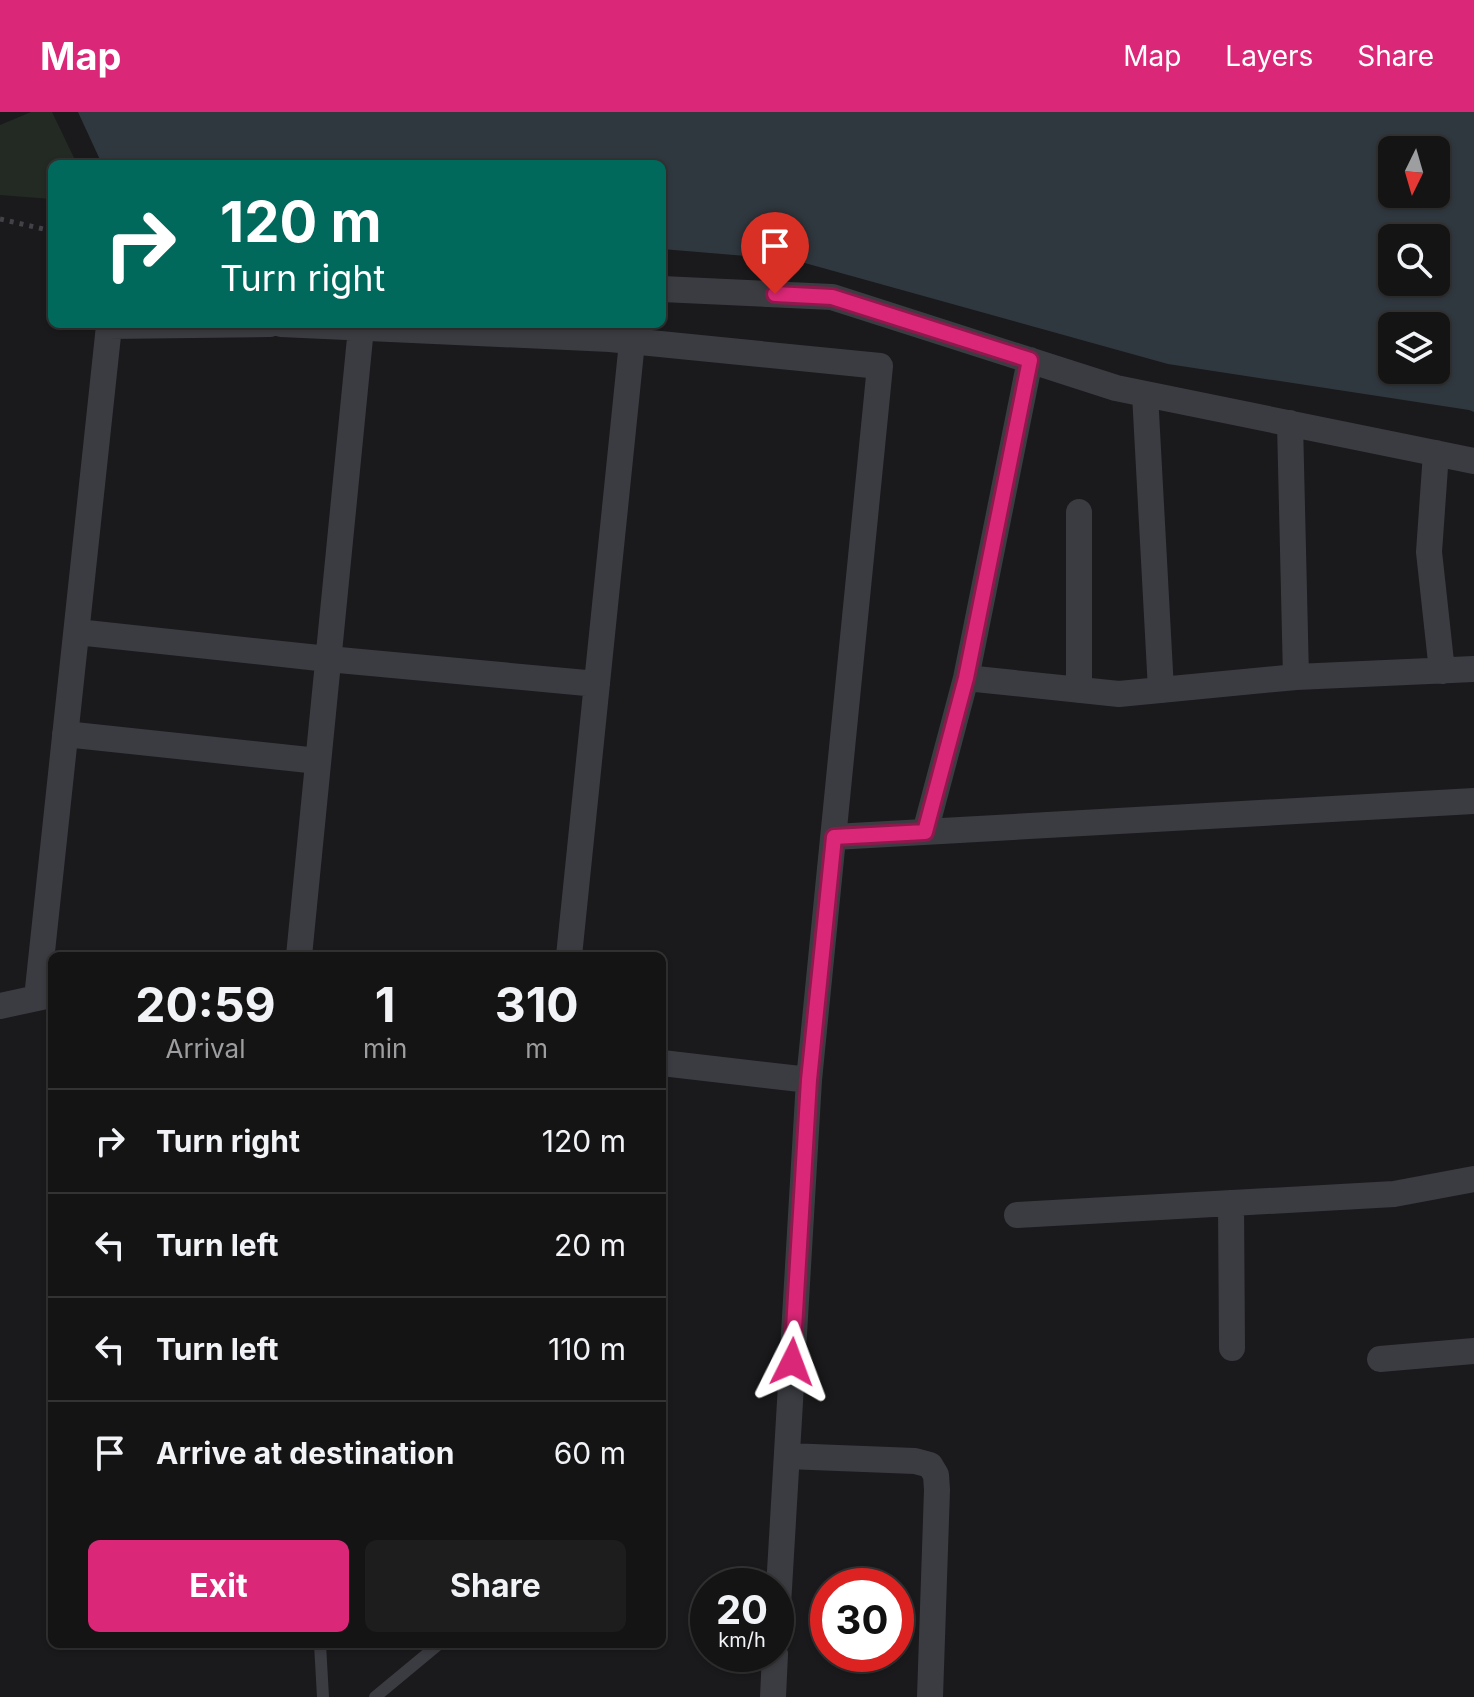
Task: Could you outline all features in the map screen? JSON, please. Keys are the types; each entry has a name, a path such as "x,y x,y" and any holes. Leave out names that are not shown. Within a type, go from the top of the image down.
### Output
{"street":[{"path":"666,289 832,297 1116,388 1474,461"},
{"path":"48,952 65,734 109,328"},
{"path":"299,952 361,328 632,342 880,366 809,1080 780,1568"},
{"path":"569,952 632,342"},
{"path":"925,832 966,678 1030,360"},
{"path":"1145,394 1161,690"},
{"path":"1290,423 1296,677"},
{"path":"1436,453 1429,552 1442,671"},
{"path":"1079,512 1079,690"},
{"path":"77,632 597,684"},
{"path":"966,678 1119,694 1296,677 1474,669"},
{"path":"65,734 318,761"},
{"path":"834,837 1474,801"},
{"path":"0,1006 45,997 48,958"},
{"path":"666,1063 809,1080"},
{"path":"1017,1215 1394,1194 1474,1179"},
{"path":"1231,1203 1232,1348"},
{"path":"1380,1359 1474,1351"},
{"path":"787,1456 915,1461 930,1465 936,1475 930,1697"},
{"path":"773,1697 774,1672"}],"lane":[{"path":"320,1648 323,1697"},
{"path":"375,1697 434,1648"}],"path":[{"path":"0,219 48,230"}],"shaded area":[{"path":"31,112 52,112 75,160 48,160 48,199 0,195 0,125"},
{"path":"78,112 1474,112 1474,412 1168,364 794,260 666,249 666,160 100,160"}],"route":[{"path":"775,294 832,297 1030,360 966,678 925,832 834,837 809,1080 792,1362"}]}
